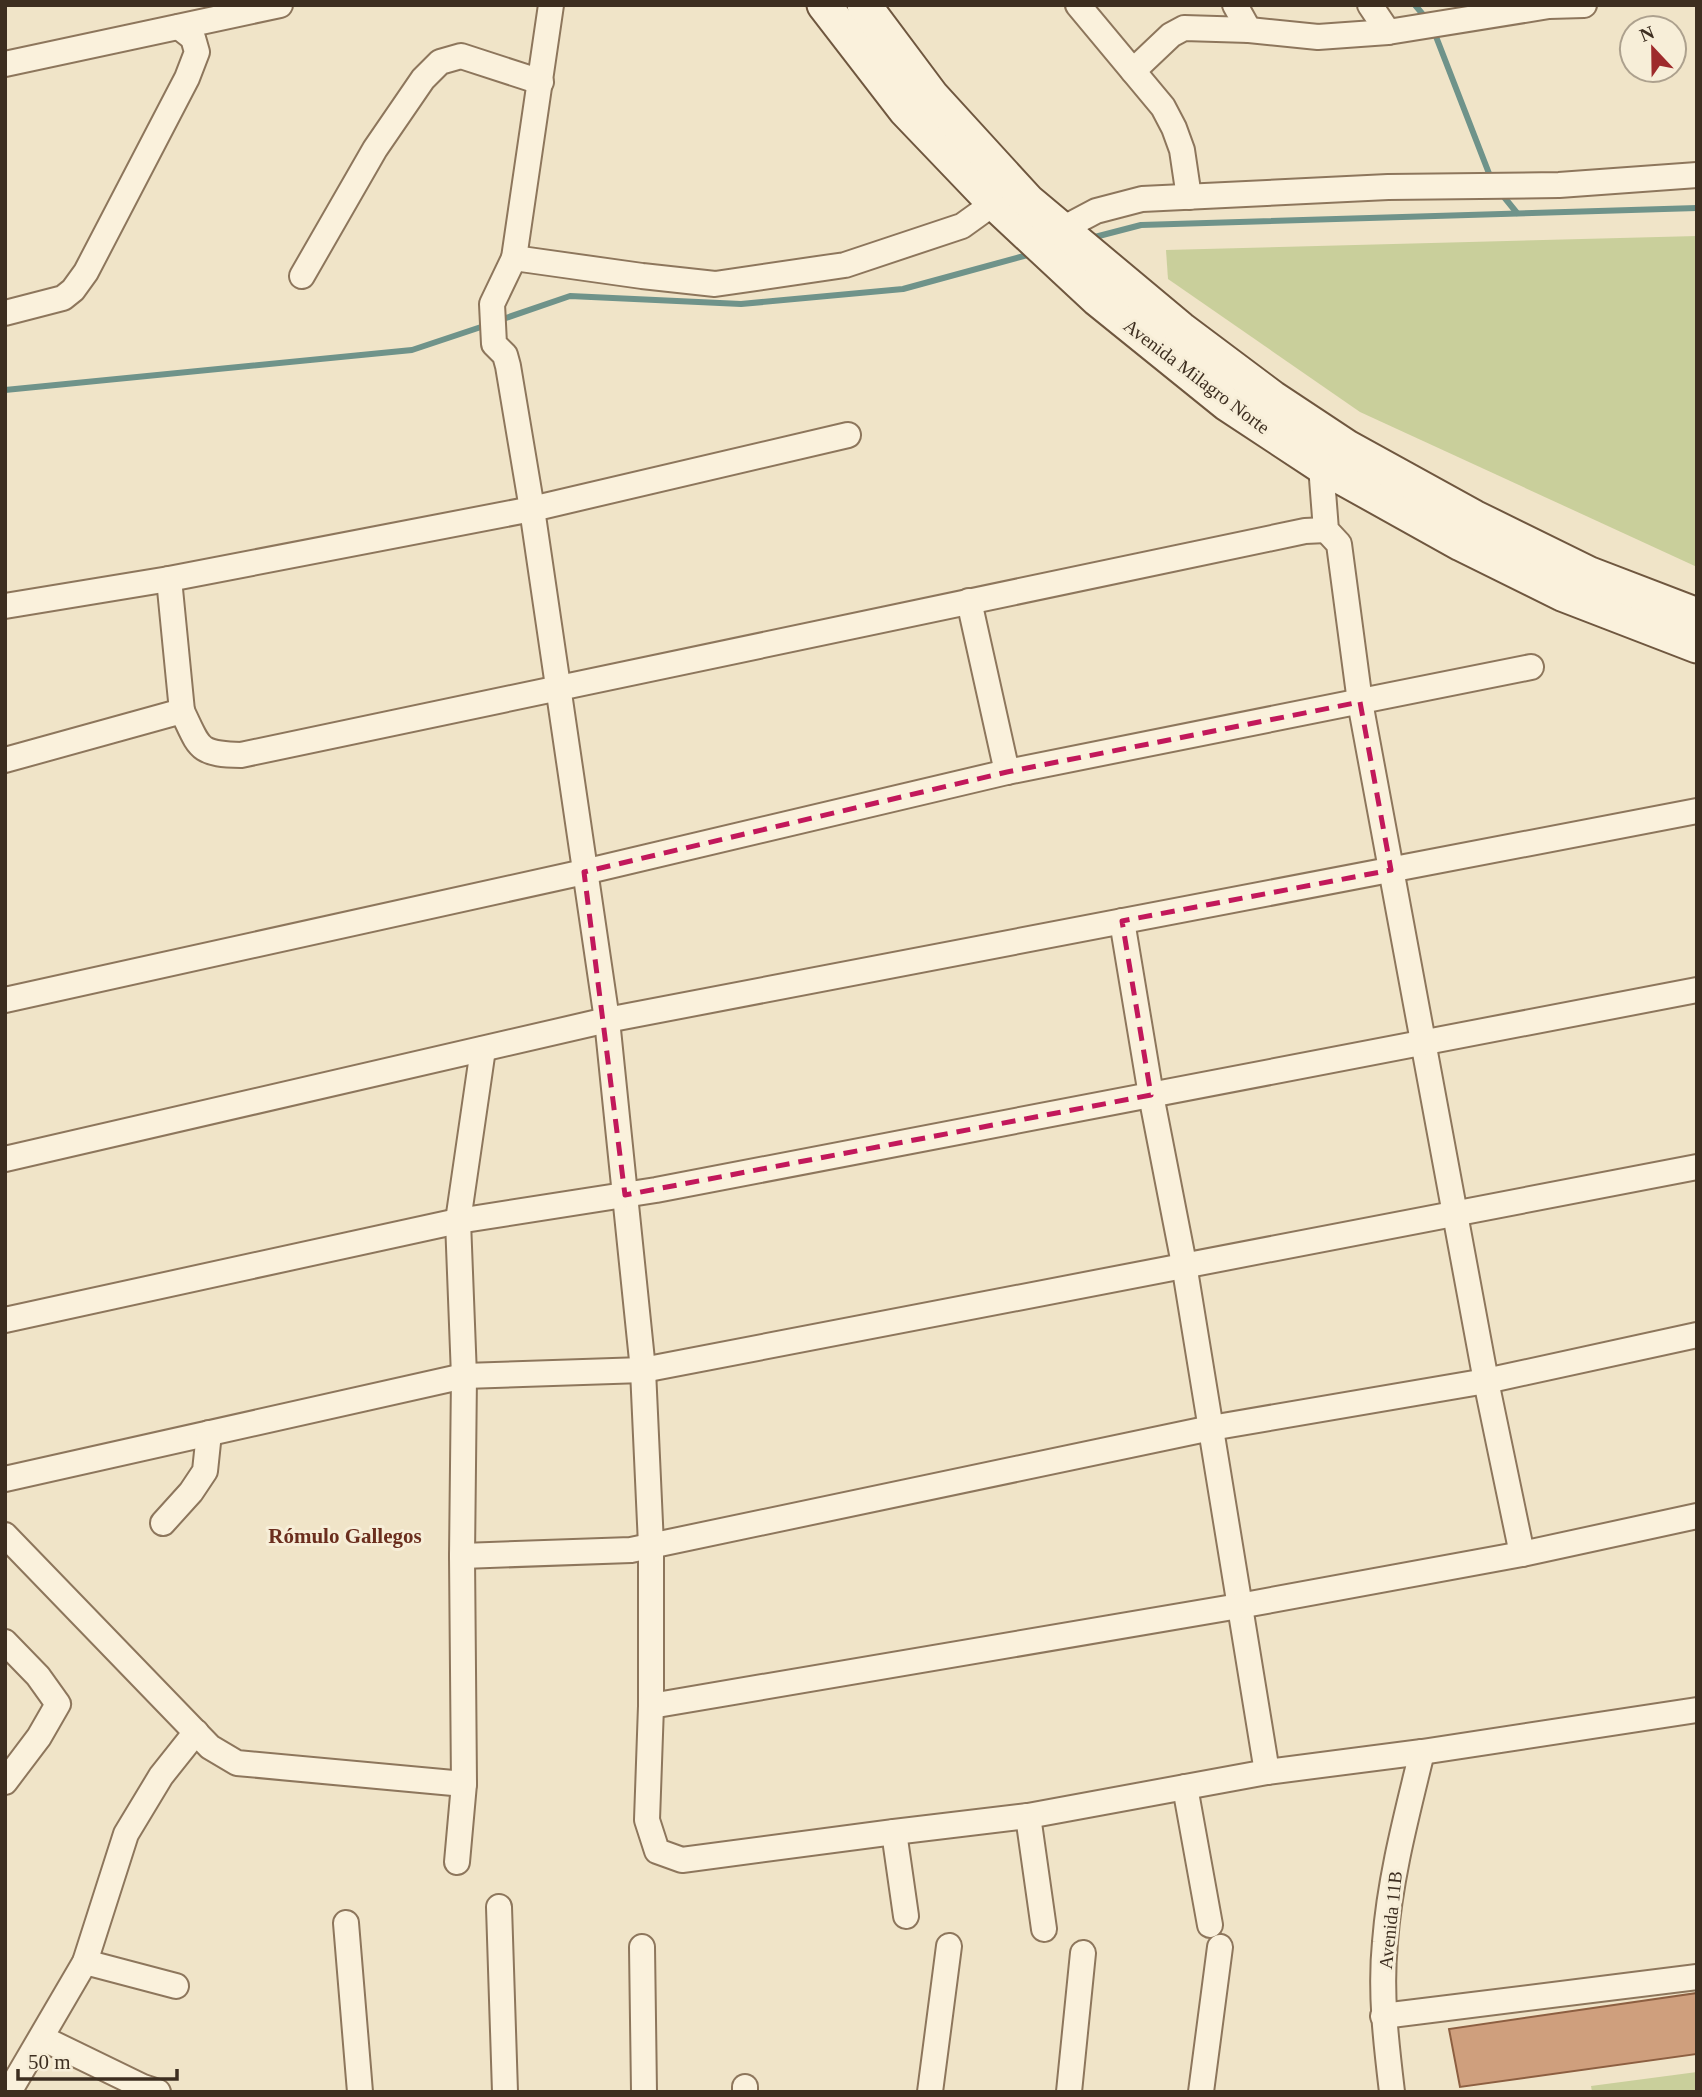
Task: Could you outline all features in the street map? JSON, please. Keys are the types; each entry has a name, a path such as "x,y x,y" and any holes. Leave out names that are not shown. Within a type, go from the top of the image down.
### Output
{"main road":[{"name":"Avenida Milagro Norte","path":"824,5 905,110 993,204 1097,299 1227,404 1321,466 1461,544 1562,594 1697,646"},
{"name":"Avenida Milagro Norte","path":"864,5 932,96 1028,201 1181,328 1273,398 1347,447 1474,517 1590,573 1697,615"}],"street":[{"path":"5,64 280,5"},
{"path":"551,5 514,258 492,304 494,344 505,355 508,366 532,509 607,1020 643,1370 651,1545 651,1706 647,1820 657,1851 682,1860 1028,1816 1267,1772 1422,1752 1697,1710"},
{"path":"1078,5 1163,107 1182,150 1189,197"},
{"path":"1235,5 1249,30"},
{"path":"1370,5 1388,32"},
{"path":"1133,71 1171,35 1184,28 1249,30 1318,37 1388,32 1444,13 1584,5"},
{"path":"5,313 63,298 73,290 86,272 187,78 197,52 193,38 179,27"},
{"path":"302,276 375,149 423,79 440,62 461,56 541,82"},
{"path":"1062,229 1096,211 1142,199 1388,187 1559,185 1697,175"},
{"path":"514,258 715,284 845,265 962,226 993,204"},
{"path":"5,606 169,579 532,509 848,435"},
{"path":"1321,466 1326,530 1339,544 1360,702 1486,1381 1522,1554"},
{"path":"169,579 182,711 198,745 214,754 241,755 1305,531 1326,530"},
{"path":"969,601 1007,772"},
{"path":"5,1000 584,873 1007,772 1531,667"},
{"path":"5,760 182,711"},
{"path":"5,1159 607,1020 1697,811"},
{"path":"1122,920 1212,1428 1267,1772"},
{"path":"5,1320 458,1221 625,1195 1697,990"},
{"path":"457,1861 464,1784 464,1376 458,1221 483,1049"},
{"path":"5,1479 464,1376 643,1370 1697,1167"},
{"path":"462,1556 631,1550 1212,1428 1486,1381 1697,1335"},
{"path":"163,1522 191,1492 205,1471 209,1433"},
{"path":"651,1706 1239,1606 1522,1554 1697,1516"},
{"path":"5,1535 210,1747 237,1763 464,1784"},
{"path":"5,1642 38,1676 58,1704 39,1737 5,1782"},
{"path":"9,2092 86,1962 126,1835 161,1776 196,1732"},
{"name":"Avenida 11B","path":"1392,2092 1383,2016 1385,1942 1394,1871 1422,1752"},
{"path":"1185,1787 1215,1936 1201,2092"},
{"path":"1028,1816 1044,1929"},
{"path":"894,1832 906,1916"},
{"path":"499,1907 505,2092"},
{"path":"346,1923 360,2092"},
{"path":"930,2092 949,1946"},
{"path":"642,1947 644,2092"},
{"path":"1069,2092 1083,1953"},
{"path":"86,1962 176,1986"},
{"path":"1383,2016 1697,1976"},
{"path":"42,2038 158,2092"}],"highlighted area":[{"path":"1360,702 1391,870 1122,921 1151,1095 625,1195 584,872 1007,772"}],"green space":[{"path":"1697,236 1697,567 1360,412 1168,279 1166,250"},
{"path":"1697,2072 1697,2092 1592,2092 1591,2086"}],"building":[{"path":"1697,1993 1697,2054 1460,2087 1449,2029"}],"waterway":[{"path":"1415,5 1425,17"},
{"path":"1435,34 1490,176"},
{"path":"1504,197 1517,213"},
{"path":"1091,238 1141,225 1697,208"},
{"path":"497,321 570,296 741,304 903,289 1031,254"},
{"path":"5,390 412,350 487,325"}],"district":[{"name":"Rómulo Gallegos","path":"345,1536"}]}
